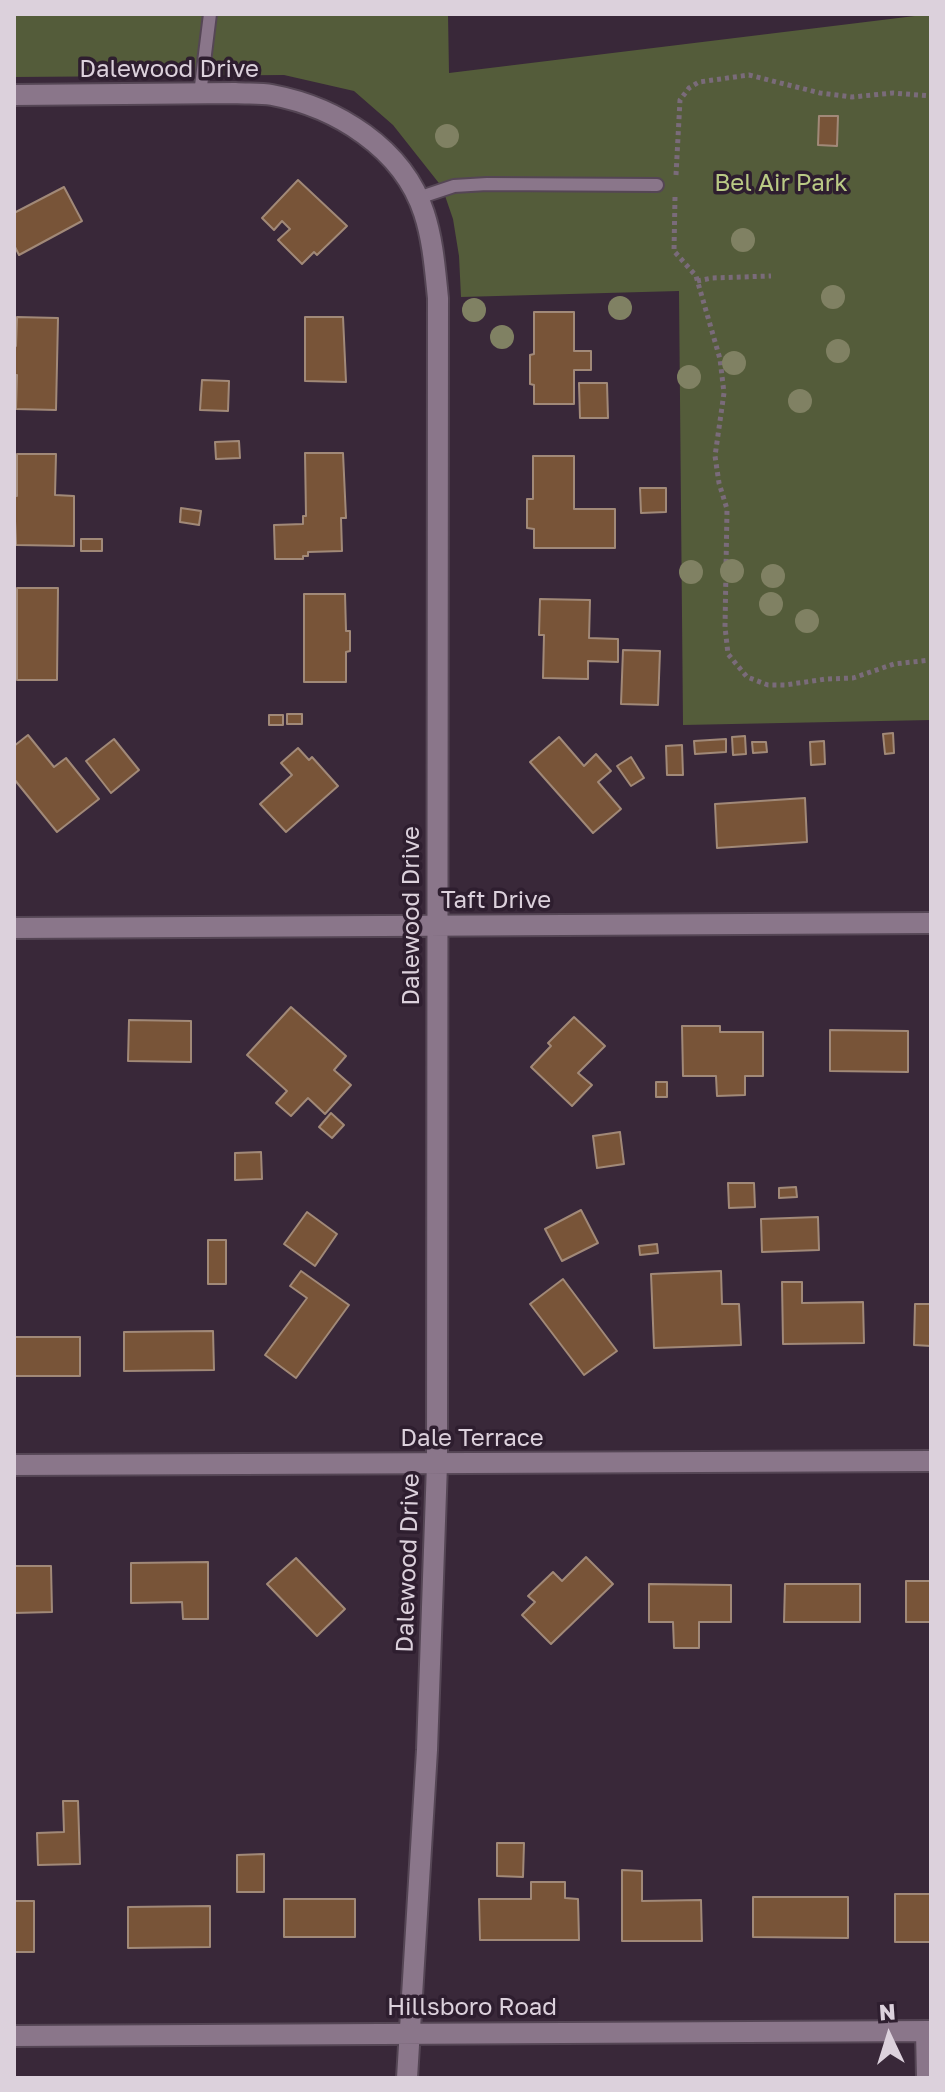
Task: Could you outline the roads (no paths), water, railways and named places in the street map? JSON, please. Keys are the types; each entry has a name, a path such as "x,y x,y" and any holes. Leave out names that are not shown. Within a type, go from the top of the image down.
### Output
{"street":[{"name":"Dalewood Drive","path":"14,95 270,95 333,116 360,131 399,167 418,198 429,236 438,298 437,1464 427,1750 407,2078"},
{"name":"Taft Drive","path":"14,928 931,923"},
{"name":"Dale Terrace","path":"14,1465 931,1461"},
{"name":"Hillsboro Road","path":"14,2036 929,2031"},
{"path":"927,2078 929,2031"}],"lane":[{"path":"200,94 210,14"},
{"path":"418,198 454,186 487,184 657,185"}],"park label":[{"name":"Bel Air Park","path":"781,183"}]}
